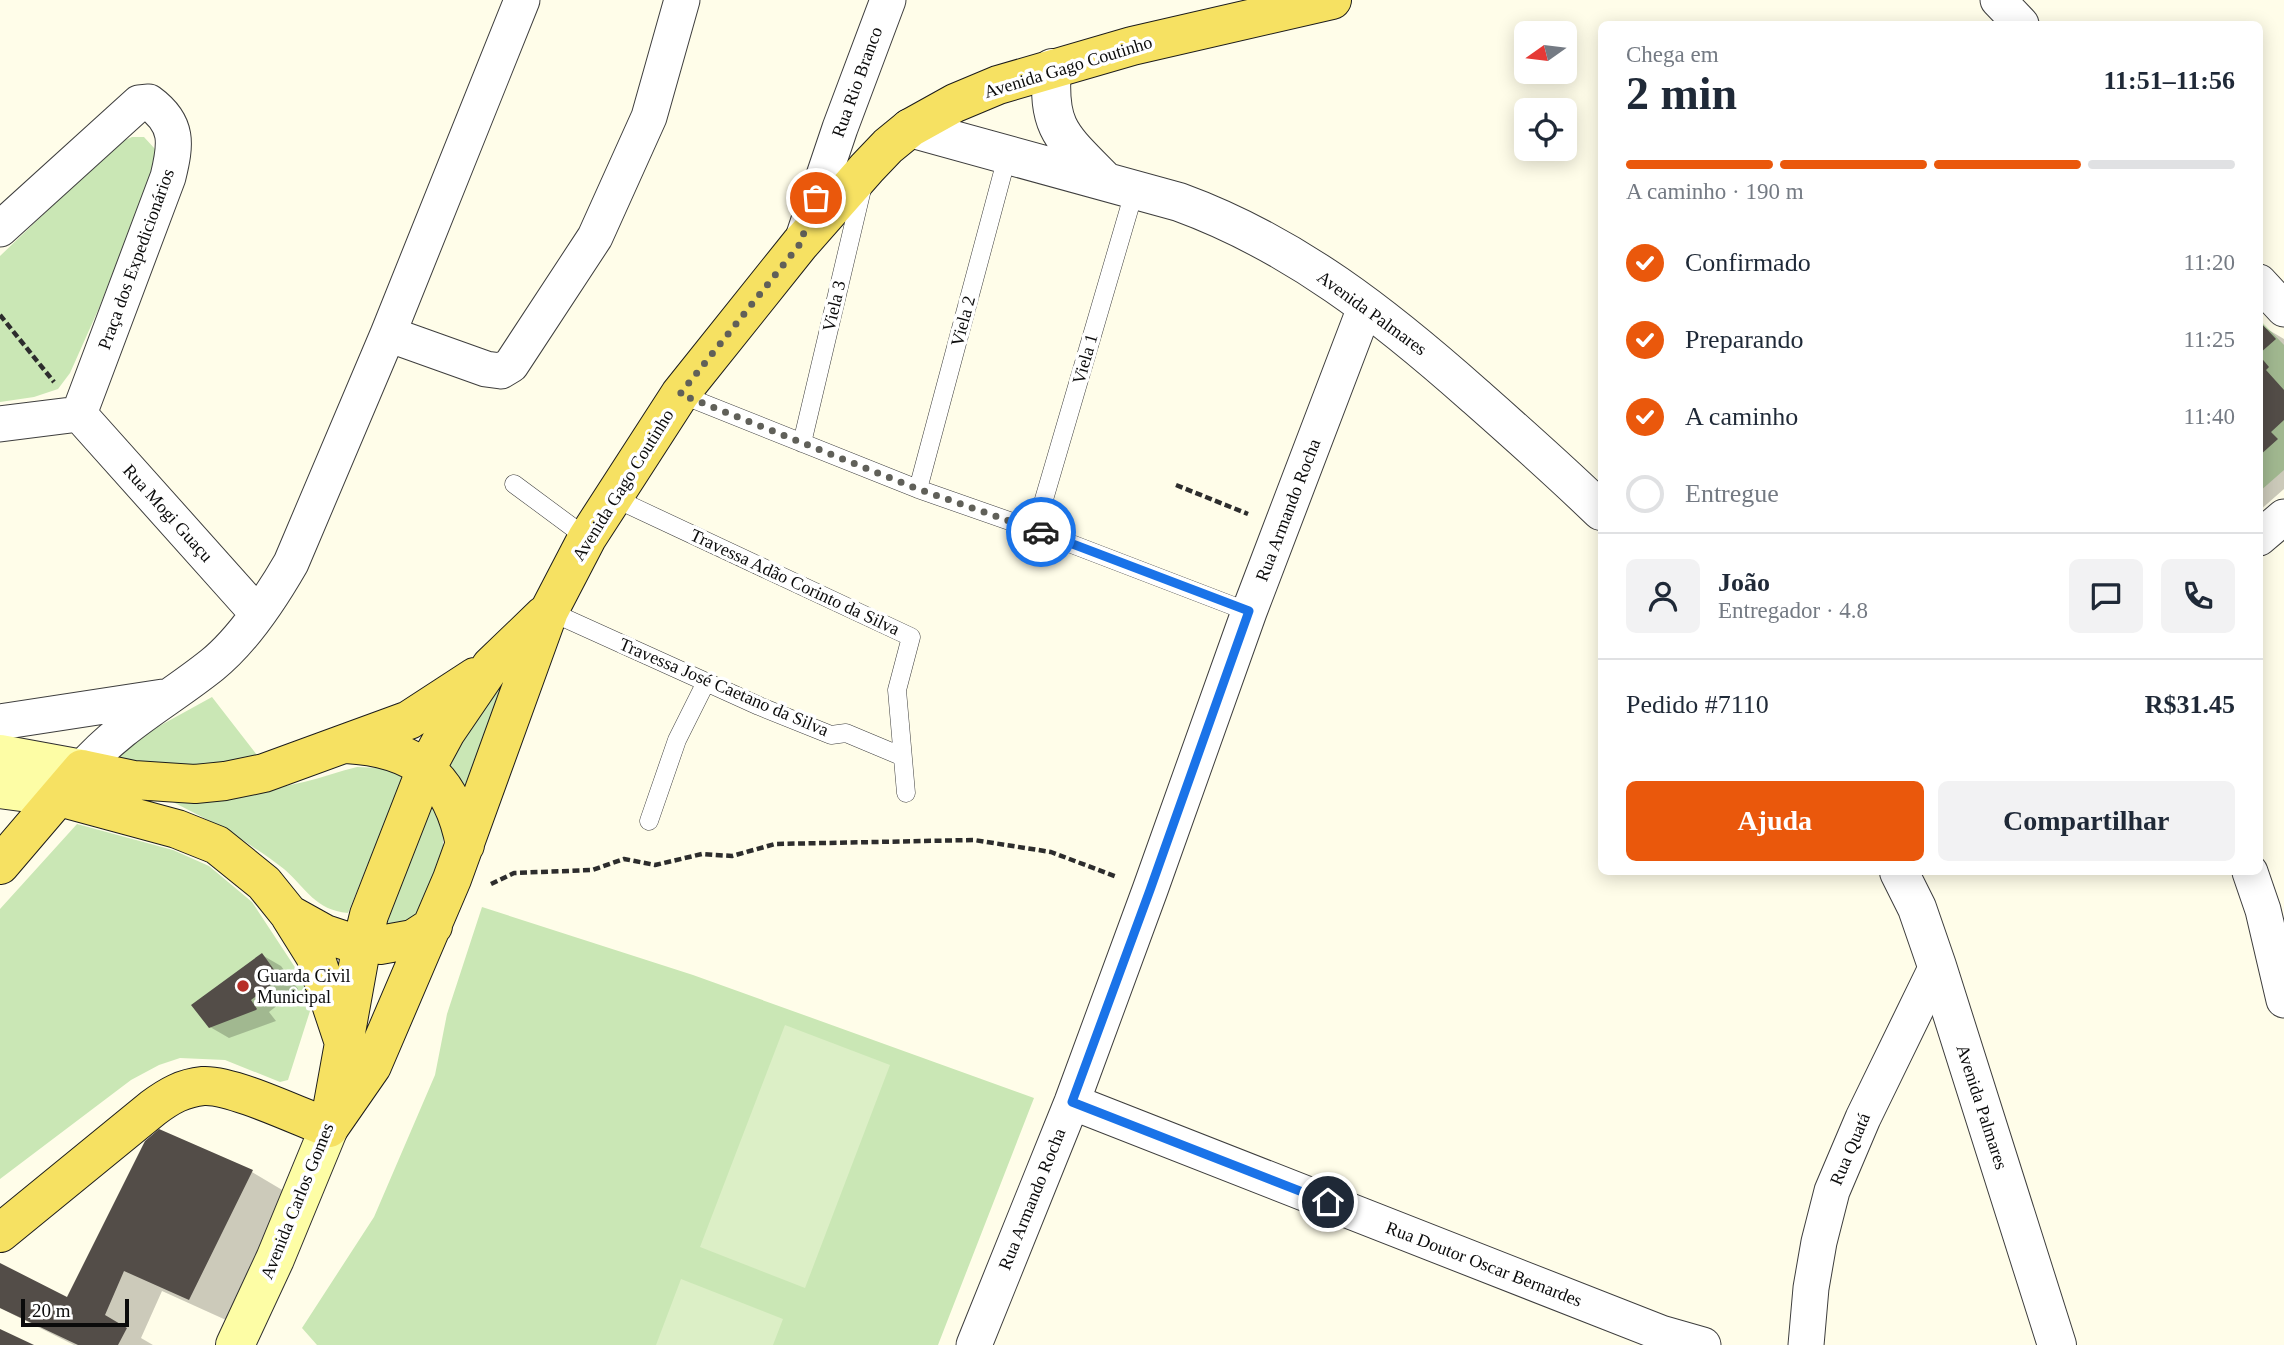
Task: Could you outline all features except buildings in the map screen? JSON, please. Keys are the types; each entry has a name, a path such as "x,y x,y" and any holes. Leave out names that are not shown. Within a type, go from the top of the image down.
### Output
{"main road":[{"name":"Avenida Gago Coutinho","path":"328,1128 372,1066 465,845 549,611 587,538 680,394 800,244 867,168 910,128 955,103 998,85 1132,46 1332,0"},
{"name":"Avenida Gago Coutinho","path":"393,849 426,769 446,732 491,666 549,611"},
{"path":"0,789 134,780 195,785 225,782 264,773 409,720 491,666"},
{"path":"346,744 388,750 426,769 441,783 454,804 465,845"},
{"path":"0,754 217,845 264,883 289,914 315,956 345,1048"},
{"path":"0,865 70,783"},
{"name":"Avenida Carlos Gomes","path":"235,1345 275,1259 328,1128 345,1048 362,944 369,915 393,849"},
{"path":"289,914 325,934 362,944 398,943 413,939 433,926"},
{"path":"0,1233 153,1108 183,1090 206,1086 232,1091 328,1128"}],"street":[{"path":"70,783 112,737 214,664 233,645 274,592 291,563 388,334 522,0"},
{"path":"388,334 486,369 502,371 511,365 596,237 649,117 682,0"},
{"name":"Rua Rio Branco","path":"800,244 888,0"},
{"path":"1998,0 2018,21"},
{"name":"Avenida Palmares","path":"1052,68 1052,110 1056,127 1066,142 1119,184"},
{"name":"Praça dos Expedicionários","path":"0,229 139,103 149,102 168,120 176,148 169,177 79,414"},
{"name":"Avenida Palmares","path":"910,128 1119,184 1218,216 1277,247 1366,305 1406,335 1557,468 1598,508"},
{"path":"2263,286 2284,309"},
{"name":"Rua Armando Rocha","path":"974,1345 1072,1102 1249,611 1366,305"},
{"path":"0,424 79,414"},
{"name":"Rua Mogi Guaçu","path":"79,414 257,613"},
{"path":"2263,535 2284,517"},
{"path":"0,722 169,696"},
{"name":"Avenida Palmares","path":"1900,875 1917,908 1937,967 2057,1345"},
{"path":"2251,875 2263,910 2284,1000"},
{"name":"Rua Quatá","path":"1806,1345 1811,1288 1832,1191 1863,1118 1937,967"},
{"name":"Rua Doutor Oscar Bernardes","path":"1072,1102 1659,1339 1703,1345"}],"lane":[{"name":"Viela 2","path":"918,489 1008,153"},
{"name":"Viela 3","path":"802,443 867,168"},
{"name":"Viela 1","path":"1035,530 1119,184"},
{"path":"680,394 918,489 1249,611"},
{"path":"514,484 587,538"},
{"name":"Travessa Adão Corinto da Silva","path":"612,497 911,636 897,690 906,793"},
{"name":"Travessa José Caetano da Silva","path":"549,611 831,736 846,733 901,756"},
{"path":"649,821 677,740 706,682"}],"path":[{"path":"0,315 79,414"},
{"path":"1176,485 1281,528"},
{"path":"479,889 514,873 592,870 624,859 655,865 702,854 733,856 775,844 974,840 1051,852 1150,890"}],"green space":[{"path":"132,137 144,137 155,149 154,167 99,308 70,373 58,389 34,397 0,402 0,256 118,143"},
{"path":"2263,323 2284,345 2284,470 2263,488"},
{"path":"526,663 471,795 443,767 501,685"},
{"path":"212,697 257,755 206,767 140,766 117,757 143,735"},
{"path":"357,767 383,768 403,777 348,913 327,908 319,903 284,869 265,855 173,802 271,789"},
{"path":"431,796 443,829 443,849 430,891 415,920 392,932 382,922"},
{"path":"77,824 173,850 209,866 252,902 302,978 310,1011 288,1080 280,1082 225,1060 180,1058 159,1065 131,1080 0,1179 0,909"},
{"path":"482,907 693,975 1034,1098 938,1345 317,1345 302,1328 374,1217 435,1075 447,1014"},
{"path":"785,1025 890,1065 805,1288 700,1247"},
{"path":"681,1279 783,1319 773,1345 656,1345"}],"way so far":[{"path":"816,198 800,244 680,394 918,489 1041,532"}],"place":[{"name":"Guarda Civil Municipal","path":"243,986"}],"route":[{"path":"1041,532 1249,611 1072,1102 1328,1202"}]}
